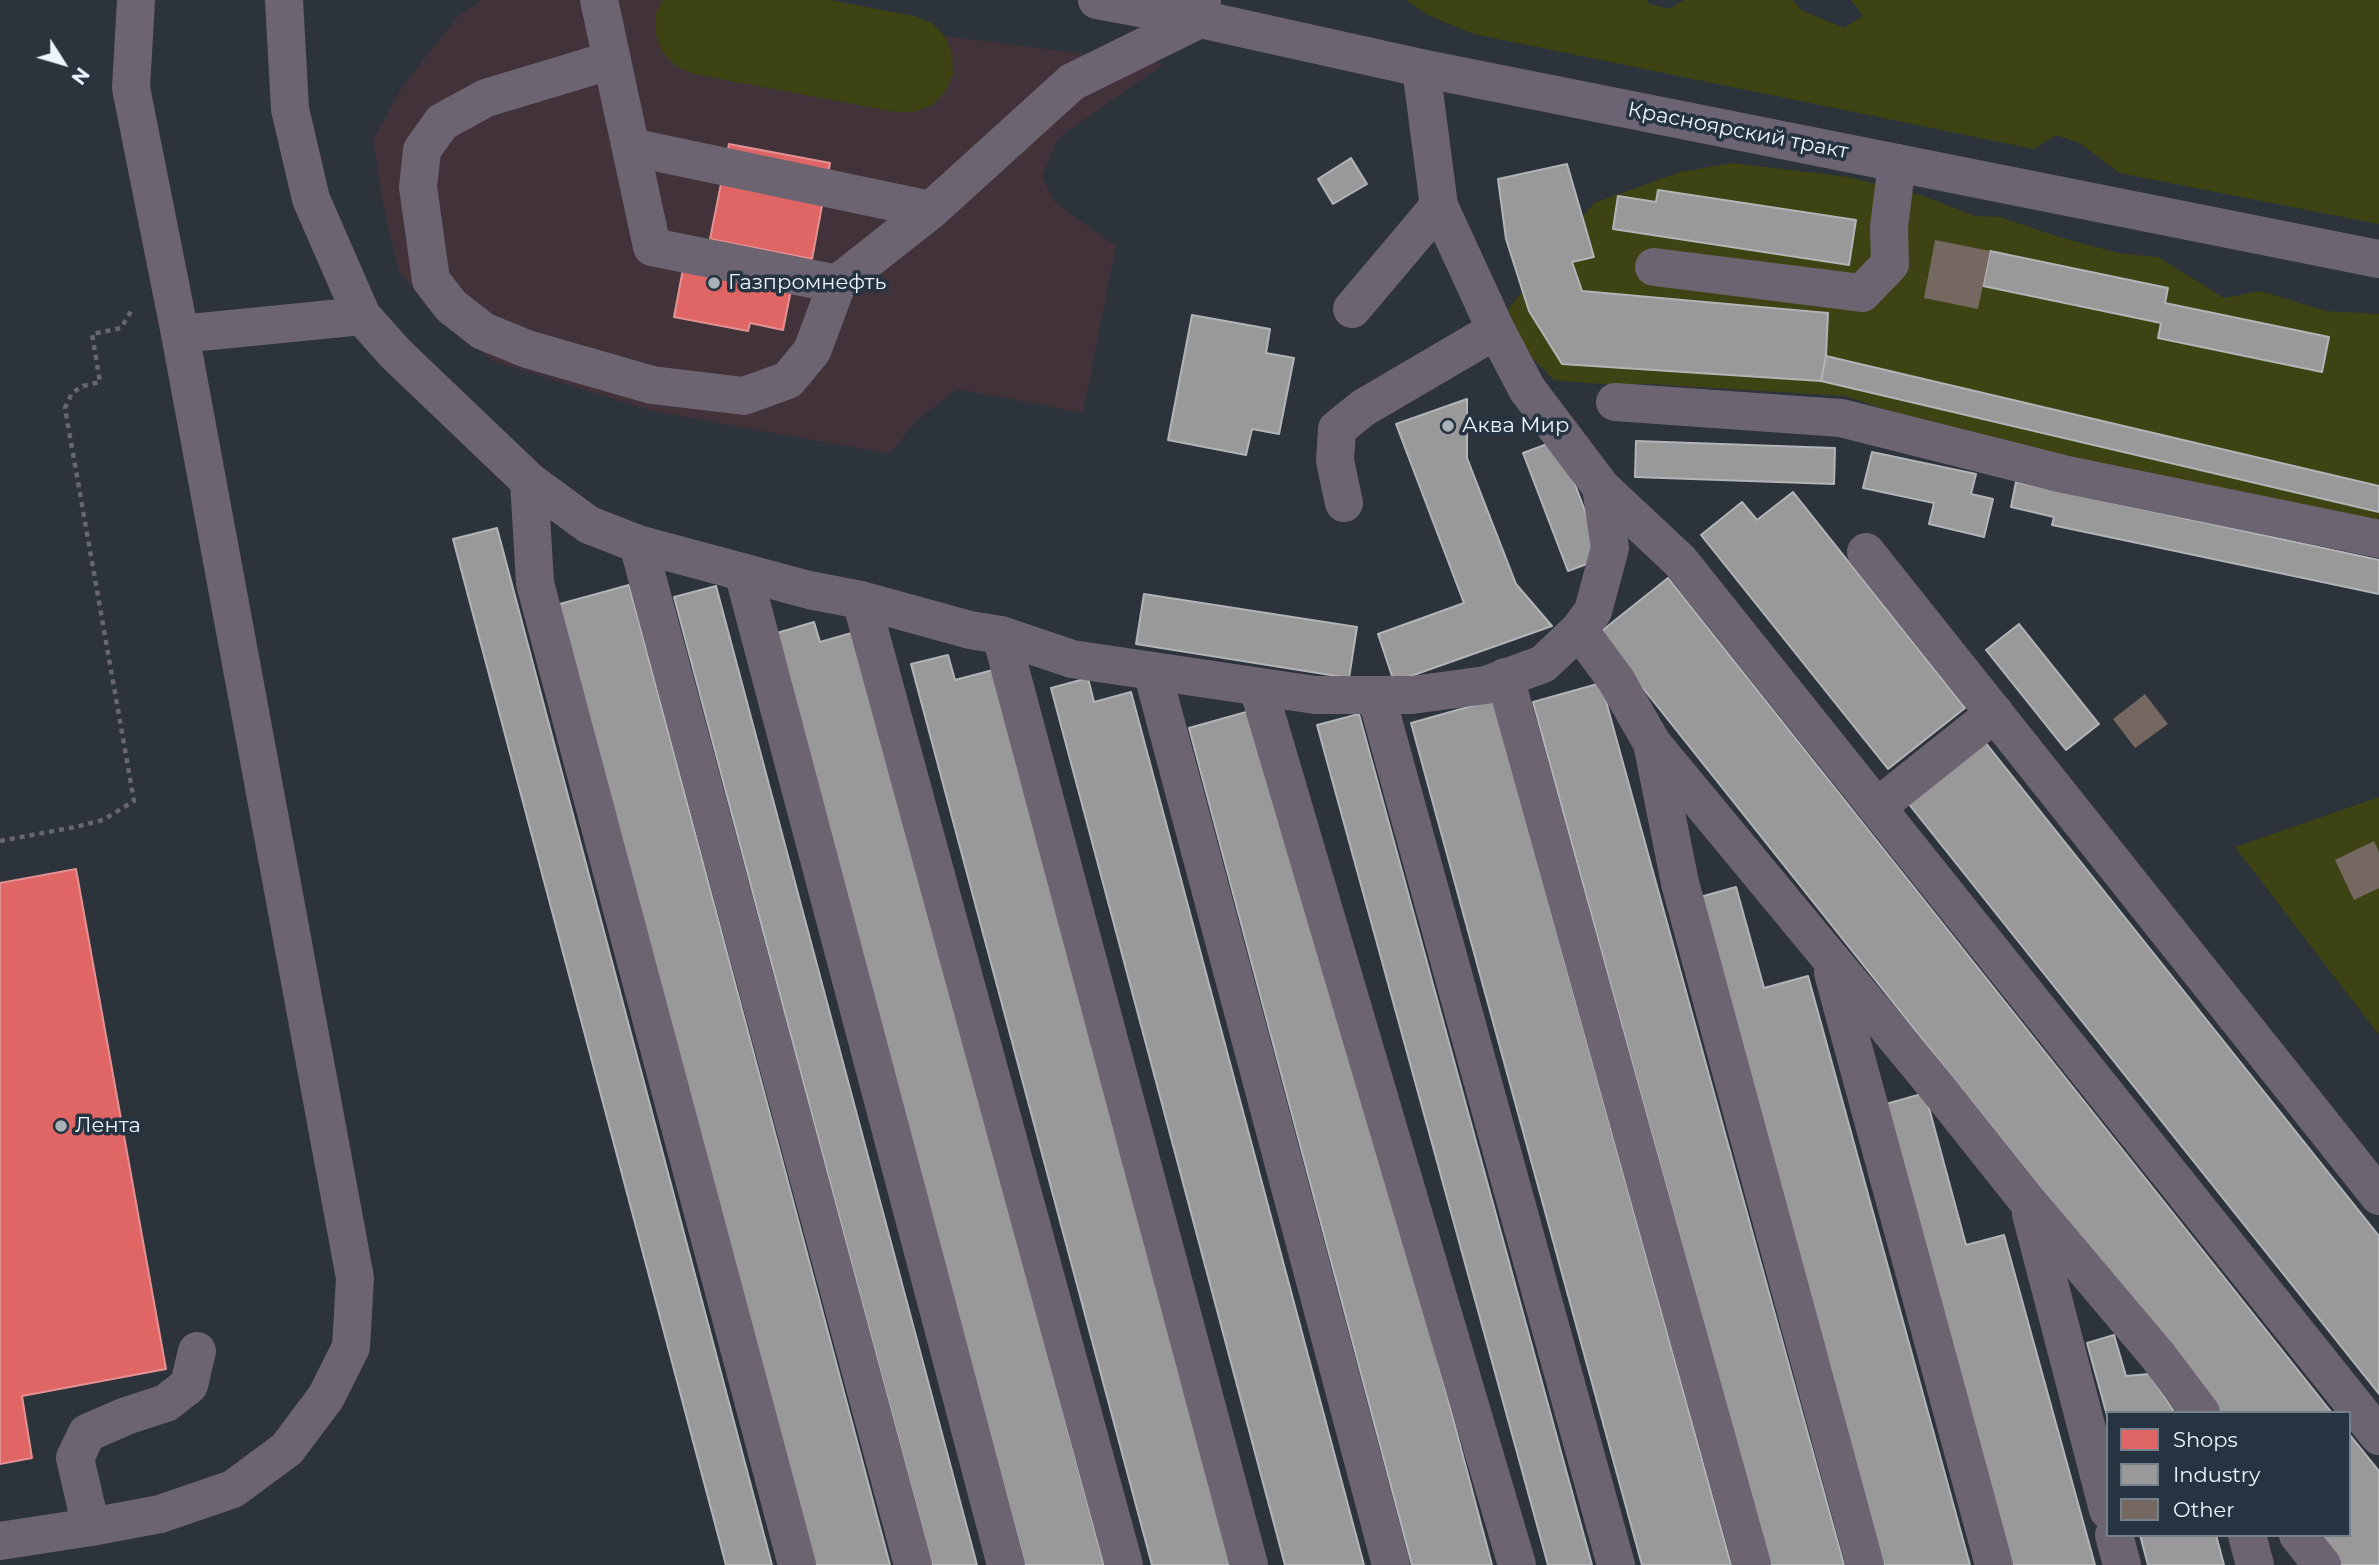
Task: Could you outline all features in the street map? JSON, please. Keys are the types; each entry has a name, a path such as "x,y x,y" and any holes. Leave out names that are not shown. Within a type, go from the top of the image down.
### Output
{"main road":[{"name":"Красноярский тракт","path":"1097,0 1201,10 1421,68 2379,259"}],"lane":[{"path":"0,1541 160,1514 233,1489 287,1449 326,1397 351,1347 355,1278 180,334 131,88 136,0"},
{"path":"284,0 290,109 311,199 362,316 396,354 529,481 589,525 638,544 809,590 861,600 970,630 1001,635 1072,659 1315,695 1412,695 1486,685 1543,664 1579,630 1594,611 1610,548 1601,487"},
{"path":"599,0 652,247 837,284"},
{"path":"612,60 486,99 443,122 422,150 418,187 431,279 451,306 483,331 527,349 652,385 744,396 788,380 812,351 837,284 931,210 1072,82 1201,10"},
{"path":"1421,68 1439,206 1496,330 1527,389 1601,487 1680,561 2379,1436"},
{"path":"631,148 931,210"},
{"path":"1654,267 1862,293 1890,264 1889,227 1897,163"},
{"path":"1352,309 1439,206"},
{"path":"180,334 362,316"},
{"path":"1344,503 1335,461 1337,429 1363,408 1496,330"},
{"path":"1615,402 1841,418 2063,474 2379,540"},
{"path":"529,481 535,583 797,1565"},
{"path":"638,544 914,1565"},
{"path":"1866,552 2379,1195"},
{"path":"743,572 1006,1565"},
{"path":"861,600 1124,1565"},
{"path":"1579,630 1616,680 1652,743 2158,1356 2199,1411"},
{"path":"1001,635 1249,1565"},
{"path":"1152,671 1391,1565"},
{"path":"1505,677 1752,1565"},
{"path":"1258,687 1517,1565"},
{"path":"1376,695 1616,1565"},
{"path":"1877,807 1995,713"},
{"path":"1652,743 1680,883 1865,1565"},
{"path":"1830,960 1994,1565"},
{"path":"2029,1203 2106,1502"},
{"path":"91,1527 75,1458 87,1433 166,1403 189,1385 197,1351"},
{"path":"2115,1537 2122,1565"},
{"path":"2248,1537 2255,1565"},
{"path":"2300,1537 2322,1565"}],"path":[{"path":"0,841 103,820 134,801 65,408 72,393 83,386 100,382 92,334"}],"shaded area":[{"path":"482,0 662,0 655,16 677,67 694,74 895,112 915,112 932,105 952,54 945,36 1164,64 1058,138 1042,176 1055,203 1116,246 1083,413 958,389 917,420 890,454 652,411 493,361 438,319 399,271 384,210 373,140 402,87 457,17"}],"green space":[{"path":"662,0 829,0 914,16 932,23 945,36 952,54 953,74 946,91 932,105 915,112 895,112 694,74 677,67 663,53 656,36 655,16"},
{"path":"1406,0 1647,0 1647,3 1669,9 1684,0 1793,0 1801,10 1844,28 1863,16 1851,0 2379,0 2379,224 2119,173 2080,143 2056,135 2034,149 1474,34 1430,16"},
{"path":"1732,163 1849,177 1923,196 1975,216 2000,217 2118,253 2158,257 2224,298 2260,291 2326,311 2379,314 2379,532 2185,507 1845,396 1554,380 1524,350 1508,309 1594,203 1680,172"},
{"path":"2379,797 2379,1035 2235,847"}],"building: Shops":[{"path":"729,144 830,163 812,259 710,239"},
{"path":"683,269 791,290 783,330 750,323 748,331 674,317"},
{"name":"Лента","path":"76,869 166,1369 22,1396 32,1458 0,1464 0,883"}],"building: Industry":[{"path":"1351,158 1367,184 1333,204 1318,179"},
{"path":"1567,164 1594,257 1572,262 1582,291 1828,313 1826,356 1821,381 1562,364 1529,311 1506,239 1498,179"},
{"path":"1658,190 1856,220 1849,265 1613,229 1618,196 1656,202"},
{"path":"1990,251 2168,288 2165,303 2329,337 2322,372 2158,338 2161,323 1983,286"},
{"path":"1192,315 1270,329 1266,353 1294,358 1279,434 1252,429 1246,455 1168,440"},
{"path":"1826,356 2379,486 2379,512 1821,381"},
{"path":"1467,399 1467,458 1516,584 1552,626 1394,682 1378,634 1464,603 1396,424"},
{"path":"1558,440 1603,558 1568,571 1523,453"},
{"path":"1636,441 1835,448 1834,484 1635,477"},
{"path":"1872,452 1976,474 1971,494 1993,499 1984,537 1929,524 1934,503 1863,488"},
{"path":"2016,482 2379,560 2379,594 2052,525 2054,517 2011,507"},
{"path":"1793,492 1965,708 1888,769 1701,535 1742,502 1757,520"},
{"path":"497,528 772,1565 726,1565 453,539"},
{"path":"1668,578 2330,1411 2218,1411 1599,633"},
{"path":"629,585 890,1565 812,1565 556,605"},
{"path":"716,586 977,1565 932,1565 674,597"},
{"path":"1144,594 1357,627 1349,678 1136,644"},
{"path":"814,622 820,642 855,632 1104,1565 1025,1565 777,633"},
{"path":"2019,624 2099,724 2066,750 1986,650"},
{"path":"948,655 955,680 993,670 1232,1565 1152,1565 911,664"},
{"path":"1088,678 1094,702 1131,692 1364,1565 1285,1565 1051,688"},
{"path":"1601,683 1844,1565 1770,1565 1533,702"},
{"path":"1493,700 1731,1565 1642,1565 1411,723"},
{"path":"1264,707 1492,1565 1412,1565 1189,728"},
{"path":"1359,714 1592,1565 1548,1565 1317,725"},
{"path":"1985,742 2379,1236 2379,1394 1908,803"},
{"path":"1736,887 1764,988 1808,976 1970,1565 1884,1565 1700,897"},
{"path":"1925,1093 1966,1245 2004,1235 2095,1565 2013,1565 1886,1104"},
{"path":"2114,1335 2126,1376 2149,1374 2174,1411 2106,1412 2087,1343"},
{"path":"2351,1436 2379,1471 2379,1565 2341,1565 2319,1537 2351,1537"},
{"path":"2141,1537 2217,1537 2224,1565 2148,1565"}],"building: Other":[{"path":"1935,240 1990,251 1978,309 1924,298"},
{"path":"2145,694 2168,724 2135,748 2113,719"},
{"path":"2374,841 2379,852 2379,888 2354,900 2335,860"}],"place":[{"name":"Газпромнефть","path":"714,283"},
{"name":"Аква Мир","path":"1448,426"},
{"name":"Лента","path":"61,1126"}]}
